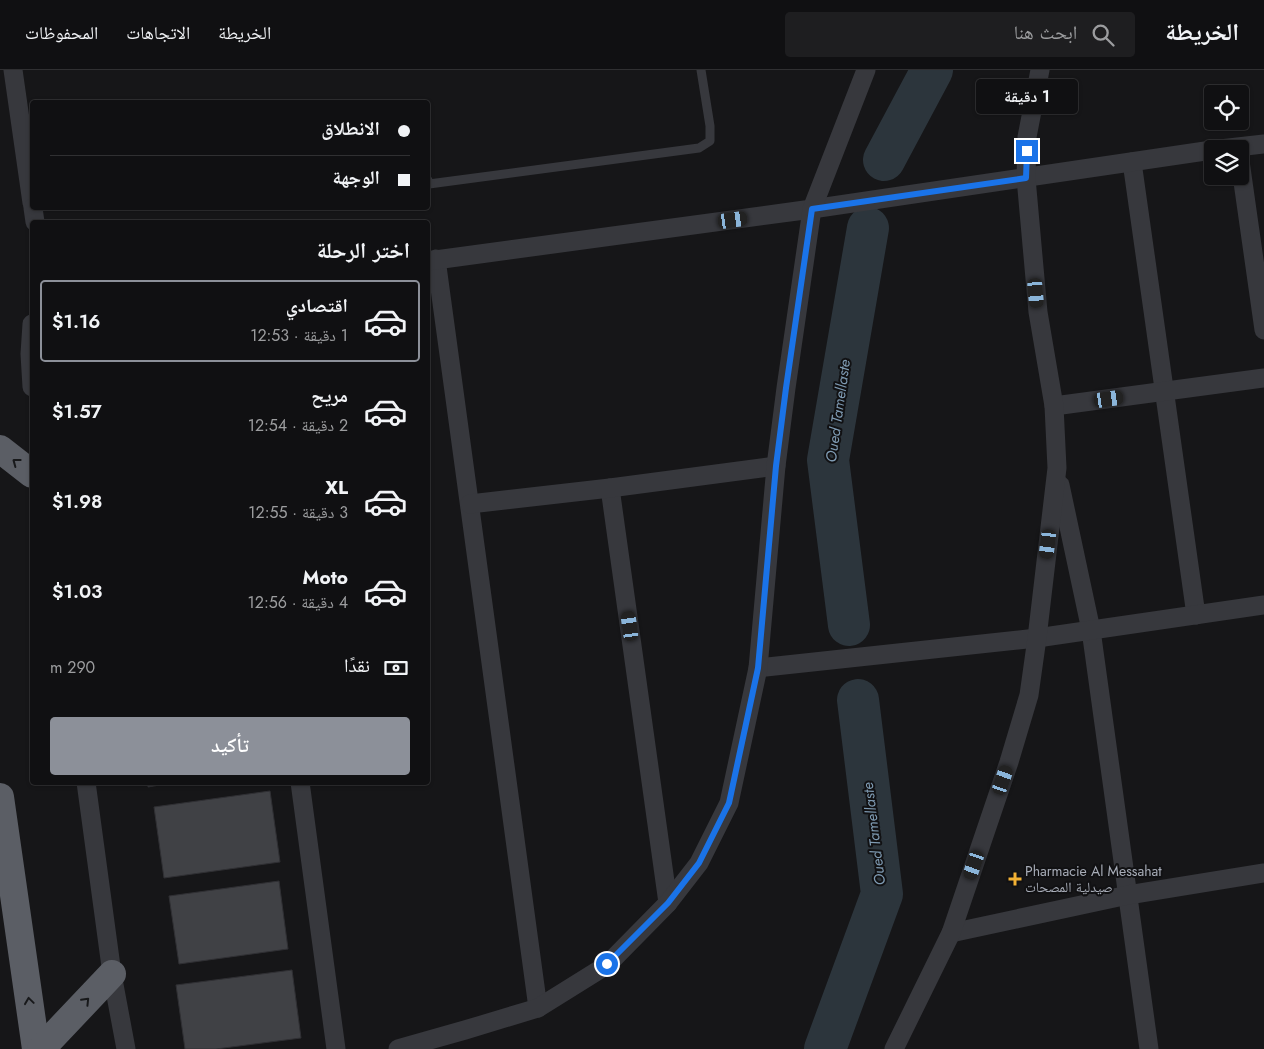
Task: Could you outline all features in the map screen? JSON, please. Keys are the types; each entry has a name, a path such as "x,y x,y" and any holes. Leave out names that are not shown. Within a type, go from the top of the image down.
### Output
{"highway":[{"path":"0,449 30,472"},
{"path":"0,797 36,1049"},
{"path":"41,1049 112,974"}],"street":[{"path":"13,70 30,189"},
{"path":"398,1049 538,1008 607,964 668,903 699,863 729,803 758,668 776,466 812,209 866,70"},
{"path":"1040,70 1027,137 1026,178 1038,312 1054,406 1057,468 1091,630 1149,1049"},
{"path":"1249,148 1264,144"},
{"path":"538,1008 470,504 432,260 812,209 1204,151"},
{"path":"1132,162 1196,615"},
{"path":"1240,185 1264,330"},
{"path":"1054,406 1264,378"},
{"path":"470,504 776,466"},
{"path":"894,1049 951,933 1014,746 1029,695 1057,468"},
{"path":"610,488 668,903"},
{"path":"758,668 1037,638 1264,605"},
{"path":"86,785 112,974 126,1049"},
{"path":"300,785 336,1049"},
{"path":"951,933 1128,895 1264,873"}],"lane":[{"path":"430,184 699,148 710,141 710,126 700,70"}],"building":[{"path":"270,791 280,862 164,878 154,807"},
{"path":"279,881 288,949 179,964 169,896"},
{"path":"292,970 301,1038 216,1049 185,1049 176,985"}],"waterway":[{"name":"Oued Tamellaste","path":"884,160 932,70"},
{"name":"Oued Tamellaste","path":"849,625 828,460 868,228"},
{"name":"Oued Tamellaste","path":"825,1049 882,894 858,700"}],"place":[{"name":"Pharmacie Al Messahat صيدلية المصحات","path":"1015,879"}],"route":[{"path":"607,964 668,903 699,863 729,803 758,668 776,466 812,209 1026,178 1027,151"}]}
